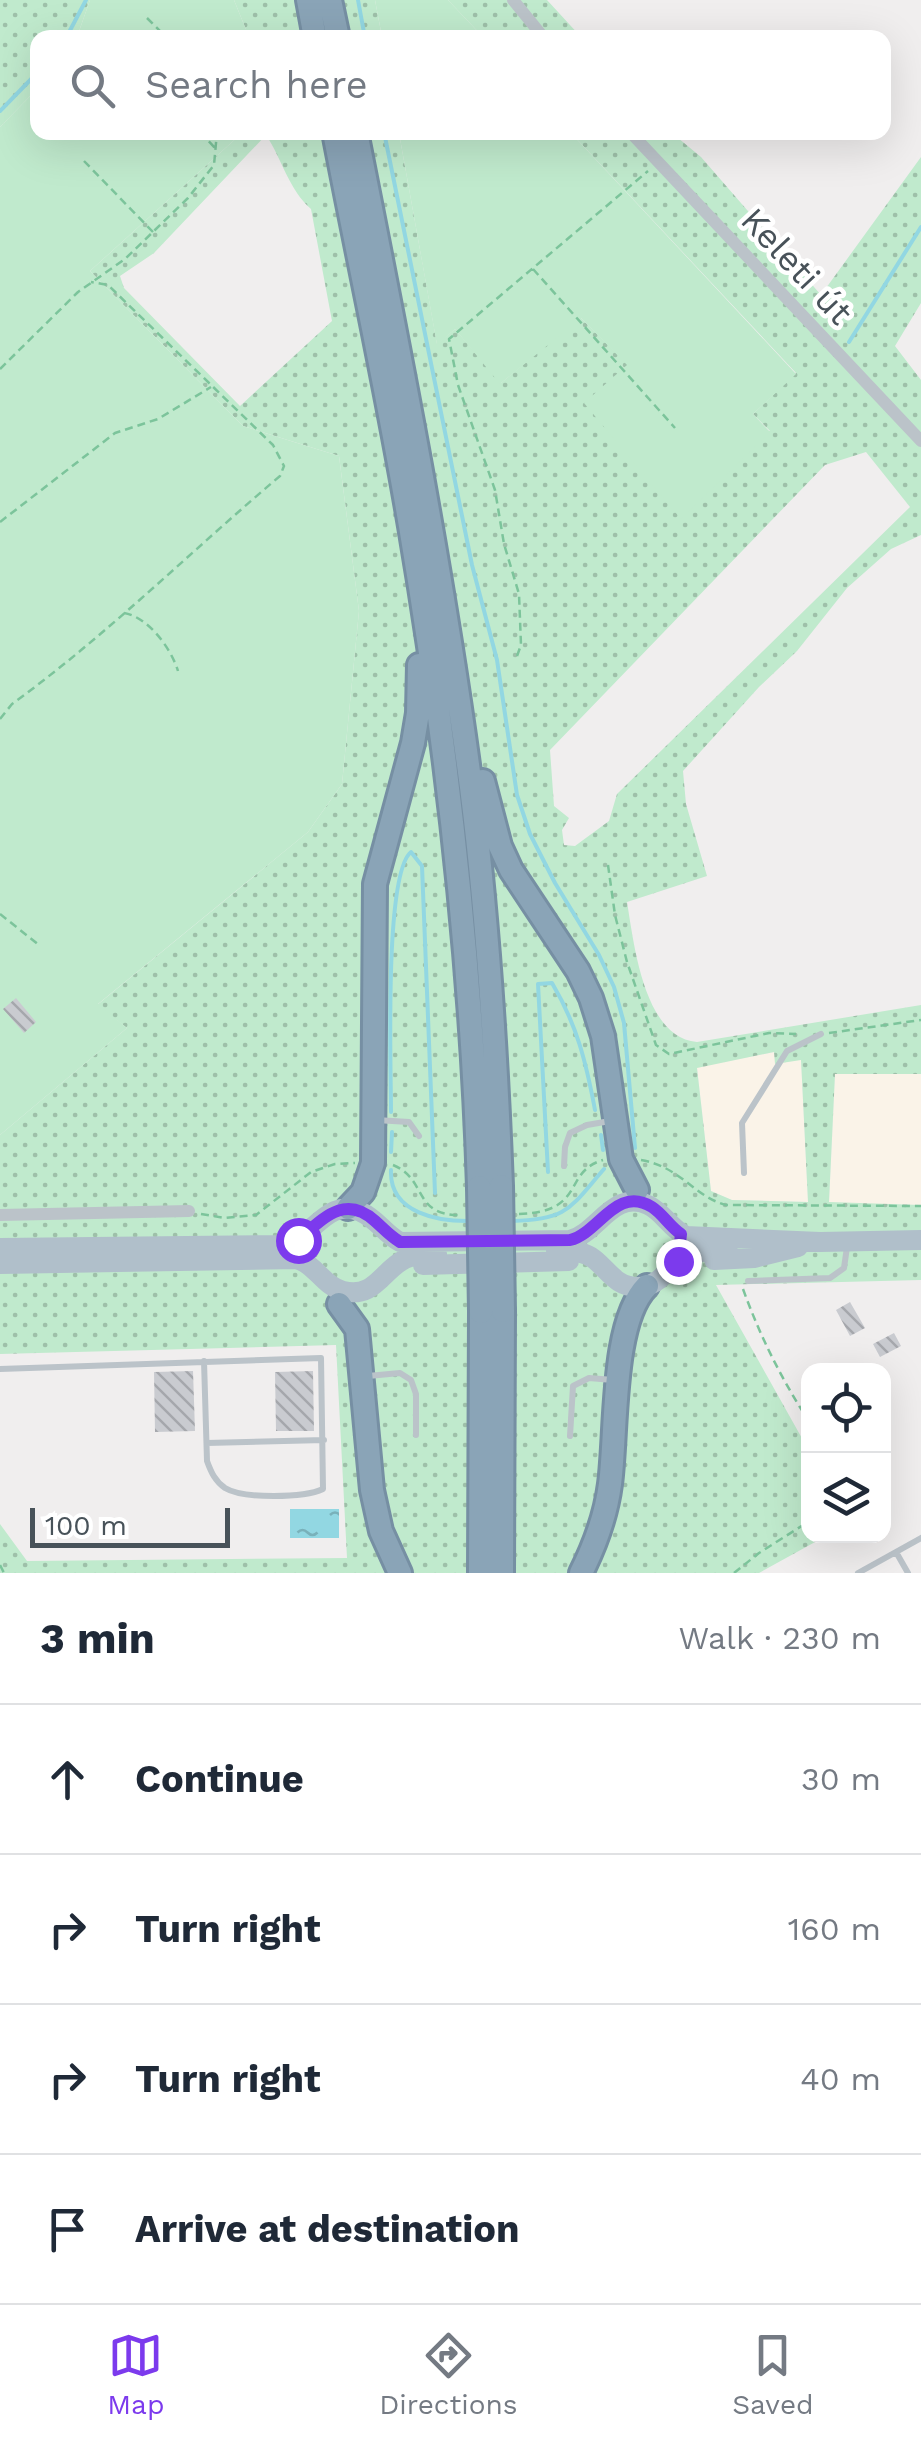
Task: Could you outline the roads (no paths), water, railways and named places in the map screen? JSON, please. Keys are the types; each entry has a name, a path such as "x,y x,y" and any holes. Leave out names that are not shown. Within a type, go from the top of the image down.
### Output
{"highway":[{"path":"308,0 314,30"},
{"path":"330,0 336,30"},
{"path":"336,140 410,524 455,847 490,1187"},
{"path":"358,140 431,524 456,686 488,954 492,1311 502,1573"},
{"path":"354,1202 374,1163 375,884 413,743 419,702 420,673 409,578 410,524"},
{"path":"456,686 506,858 591,998 604,1036 621,1158 637,1190"},
{"path":"580,1573 596,1540 609,1488 624,1327 641,1293"},
{"path":"340,1304 358,1330 374,1501 400,1573"},
{"path":"480,1573 492,1311"}],"main road":[{"path":"354,1202 382,1210 410,1234 548,1233 571,1229 598,1203 614,1194 637,1190 668,1205 680,1228 678,1261"},
{"path":"0,1264 177,1253 278,1236 303,1229 327,1201 344,1196 390,1236 411,1243 570,1240 588,1233 605,1213 625,1202 649,1205 680,1228 752,1231 820,1242"},
{"path":"303,1229 306,1268 321,1293 340,1304 359,1305 378,1298 414,1267 445,1262 576,1262 618,1295 662,1292 700,1263 754,1258 820,1242"},
{"path":"641,1293 678,1261 705,1252 820,1242 921,1240"},
{"path":"0,1248 177,1253 306,1268 334,1288 358,1292 374,1287 401,1261 418,1255 582,1252 594,1258 613,1279 641,1293"}],"street":[{"path":"513,0 537,30"},
{"name":"Keleti út","path":"637,140 921,441"},
{"path":"0,1215 189,1212"}],"lane":[{"path":"744,1173 742,1123 787,1051 821,1034"},
{"path":"375,1120 409,1122 419,1136"},
{"path":"564,1166 564,1147 570,1133 587,1125 616,1120"},
{"path":"748,1281 830,1278 844,1268 847,1241"},
{"path":"0,1368 204,1361 321,1358 323,1489 312,1494 233,1492 221,1486 212,1474 206,1443 204,1361"},
{"path":"362,1376 394,1373 411,1380 416,1394 416,1435"},
{"path":"570,1436 570,1405 576,1383 589,1378 620,1381"},
{"path":"206,1443 324,1440"},
{"path":"858,1573 921,1538"},
{"path":"896,1552 908,1573"}],"water":[{"path":"290,1509 339,1509 339,1538 290,1538"}],"waterway":[{"path":"70,30 86,0"},
{"path":"358,0 364,30"},
{"path":"0,111 30,80"},
{"path":"386,140 472,565 497,660 517,795 530,834 614,987 624,1023 635,1148"},
{"path":"849,342 921,227"},
{"path":"391,1112 393,933 402,868 411,852 422,866 435,1193"},
{"path":"548,1172 538,984 552,983 568,1014 595,1110"},
{"path":"391,1152 392,1132"},
{"path":"601,1135 603,1150"},
{"path":"512,1221 545,1218 566,1209 604,1169"},
{"path":"391,1170 398,1197 407,1206 432,1217 473,1221"}]}
